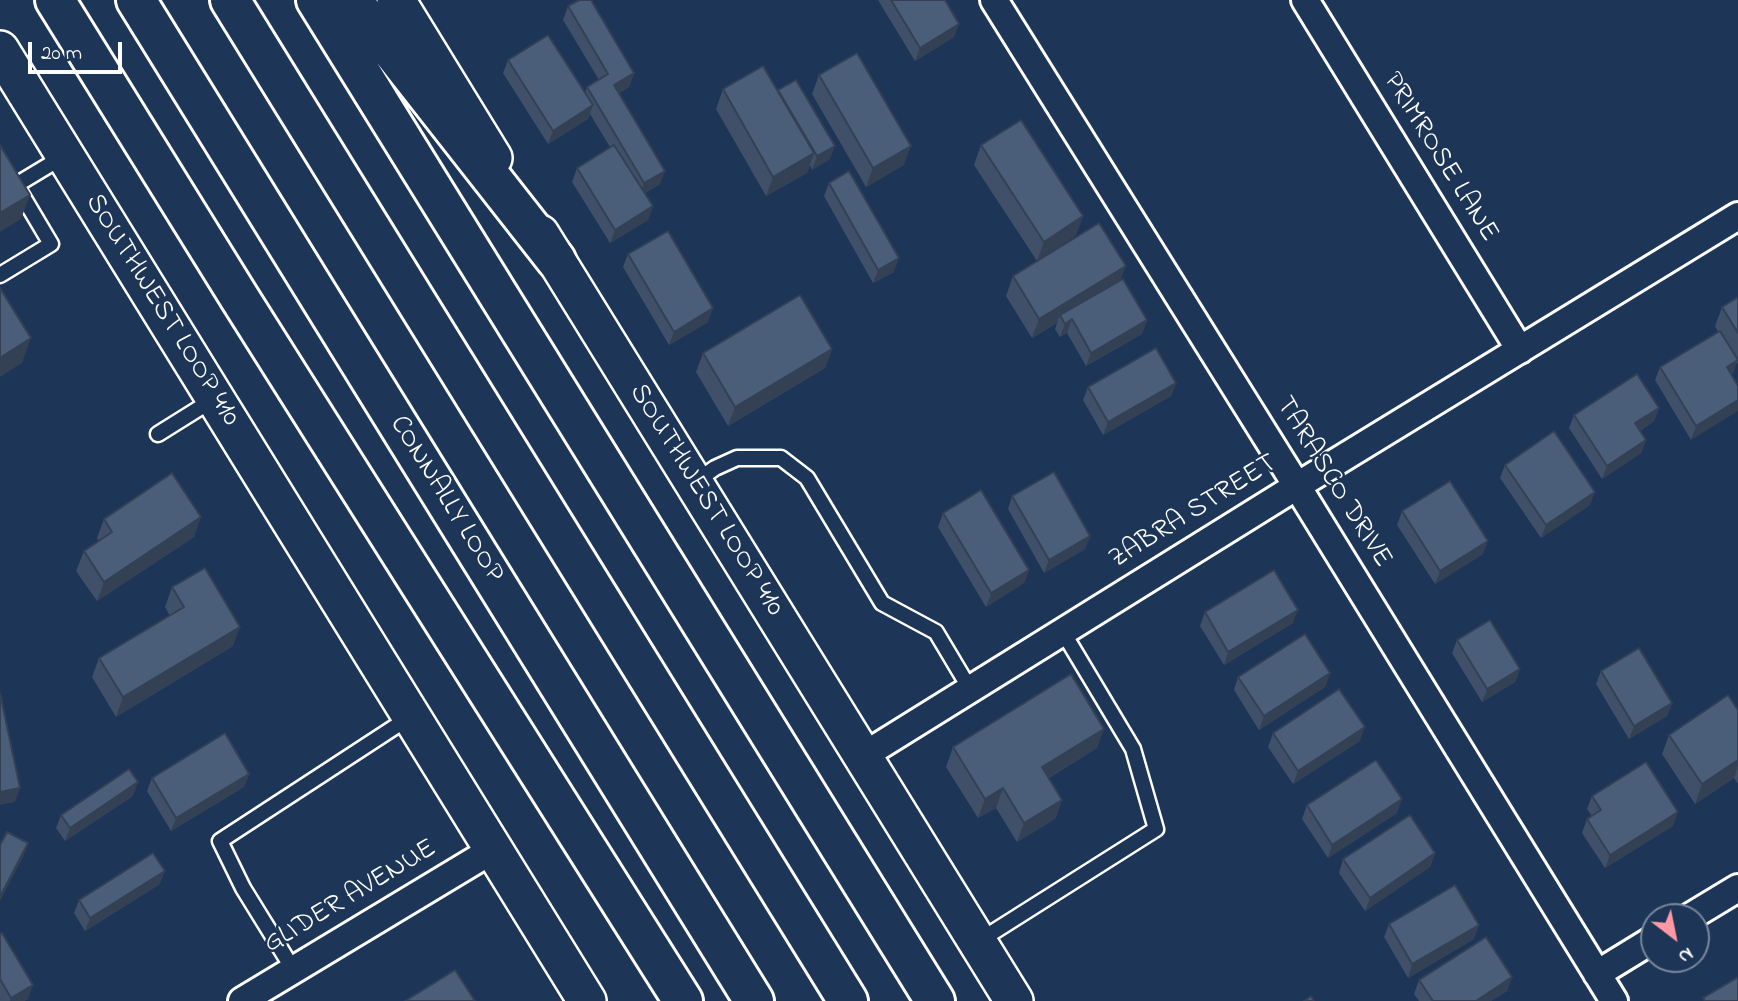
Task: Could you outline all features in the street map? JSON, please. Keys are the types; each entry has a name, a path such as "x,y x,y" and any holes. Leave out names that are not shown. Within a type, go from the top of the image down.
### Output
{"highway":[{"path":"55,0 683,1001"},
{"name":"CONNALLY LOOP","path":"136,0 754,1001"},
{"path":"230,0 848,1001"},
{"path":"316,0 935,1001"},
{"path":"352,0 556,260"}],"main road":[{"name":"SOUTHWEST LOOP 410","path":"396,0 1014,1001"},
{"name":"SOUTHWEST LOOP 410","path":"0,50 587,1001"}],"street":[{"name":"TARASCO DRIVE","path":"994,0 1614,1001"},
{"name":"PRIMROSE LANE","path":"1305,0 1520,349"},
{"name":"ZABRA STREET","path":"863,756 1738,216"},
{"name":"GLIDER AVENUE","path":"243,1001 494,849"},
{"path":"1710,905 1738,888"},
{"path":"1597,974 1640,948"}],"lane":[{"path":"0,275 51,244 10,189 65,155"},
{"path":"158,434 215,398"},
{"path":"694,482 737,458 781,458 807,478 882,603 936,632 970,689"},
{"path":"978,942 1156,829 1133,749 1063,632"},
{"path":"293,969 243,888 220,841 411,716"}],"building":[{"path":"579,0 591,0 634,73 614,85 665,171 644,183 587,87 608,74 568,6"},
{"path":"891,0 945,0 959,24 920,48"},
{"path":"548,35 593,105 553,131 508,60"},
{"path":"857,53 911,146 873,168 819,75"},
{"path":"763,66 814,153 773,177 723,89"},
{"path":"796,80 835,146 817,156 778,90"},
{"path":"1021,120 1083,216 1044,242 981,145"},
{"path":"0,145 30,195 0,213"},
{"path":"614,145 653,206 615,230 577,168"},
{"path":"849,171 899,258 878,270 829,183"},
{"path":"1099,223 1126,266 1039,319 1013,276"},
{"path":"668,231 713,308 674,332 628,254"},
{"path":"1123,279 1147,320 1091,353 1072,319 1065,324 1060,315"},
{"path":"0,288 31,338 0,358"},
{"path":"800,295 832,349 735,407 703,353"},
{"path":"1738,297 1738,333 1722,307"},
{"path":"1720,331 1738,360 1727,367 1738,386 1738,400 1696,426 1660,367"},
{"path":"1156,348 1176,383 1108,422 1088,387"},
{"path":"1637,374 1659,408 1635,423 1646,440 1607,466 1574,415"},
{"path":"1554,431 1595,492 1546,525 1505,465"},
{"path":"1054,472 1090,536 1049,560 1012,496"},
{"path":"172,473 201,517 104,582 84,551 112,532 104,519"},
{"path":"1450,481 1488,541 1440,571 1402,511"},
{"path":"981,490 1029,570 991,593 943,513"},
{"path":"205,568 240,627 123,697 99,658 184,607 172,587"},
{"path":"1274,570 1298,610 1228,652 1205,612"},
{"path":"1490,620 1520,669 1487,689 1457,640"},
{"path":"1305,634 1330,673 1264,716 1238,677"},
{"path":"1639,648 1672,703 1634,726 1601,671"},
{"path":"1071,674 1104,729 1042,767 1062,800 1024,823 1003,788 985,799 953,747"},
{"path":"1339,689 1365,727 1298,771 1273,733"},
{"path":"0,693 20,788 0,792"},
{"path":"1728,695 1738,710 1738,760 1702,784 1669,735"},
{"path":"225,733 249,774 176,818 152,778"},
{"path":"1376,760 1402,799 1332,845 1307,805"},
{"path":"1646,762 1678,812 1610,855 1587,819 1601,810 1592,796"},
{"path":"129,769 138,782 70,828 61,815"},
{"path":"1410,815 1435,853 1370,898 1343,859"},
{"path":"7,832 28,843 0,897 0,845"},
{"path":"153,853 165,871 90,918 79,900"},
{"path":"1455,885 1479,925 1412,964 1389,924"},
{"path":"2,933 33,985 11,998 0,979"},
{"path":"1486,937 1512,977 1476,1001 1433,1001 1419,980"},
{"path":"455,970 475,1001 405,1001"},
{"path":"1738,977 1738,1001 1705,1001 1703,998"}]}
